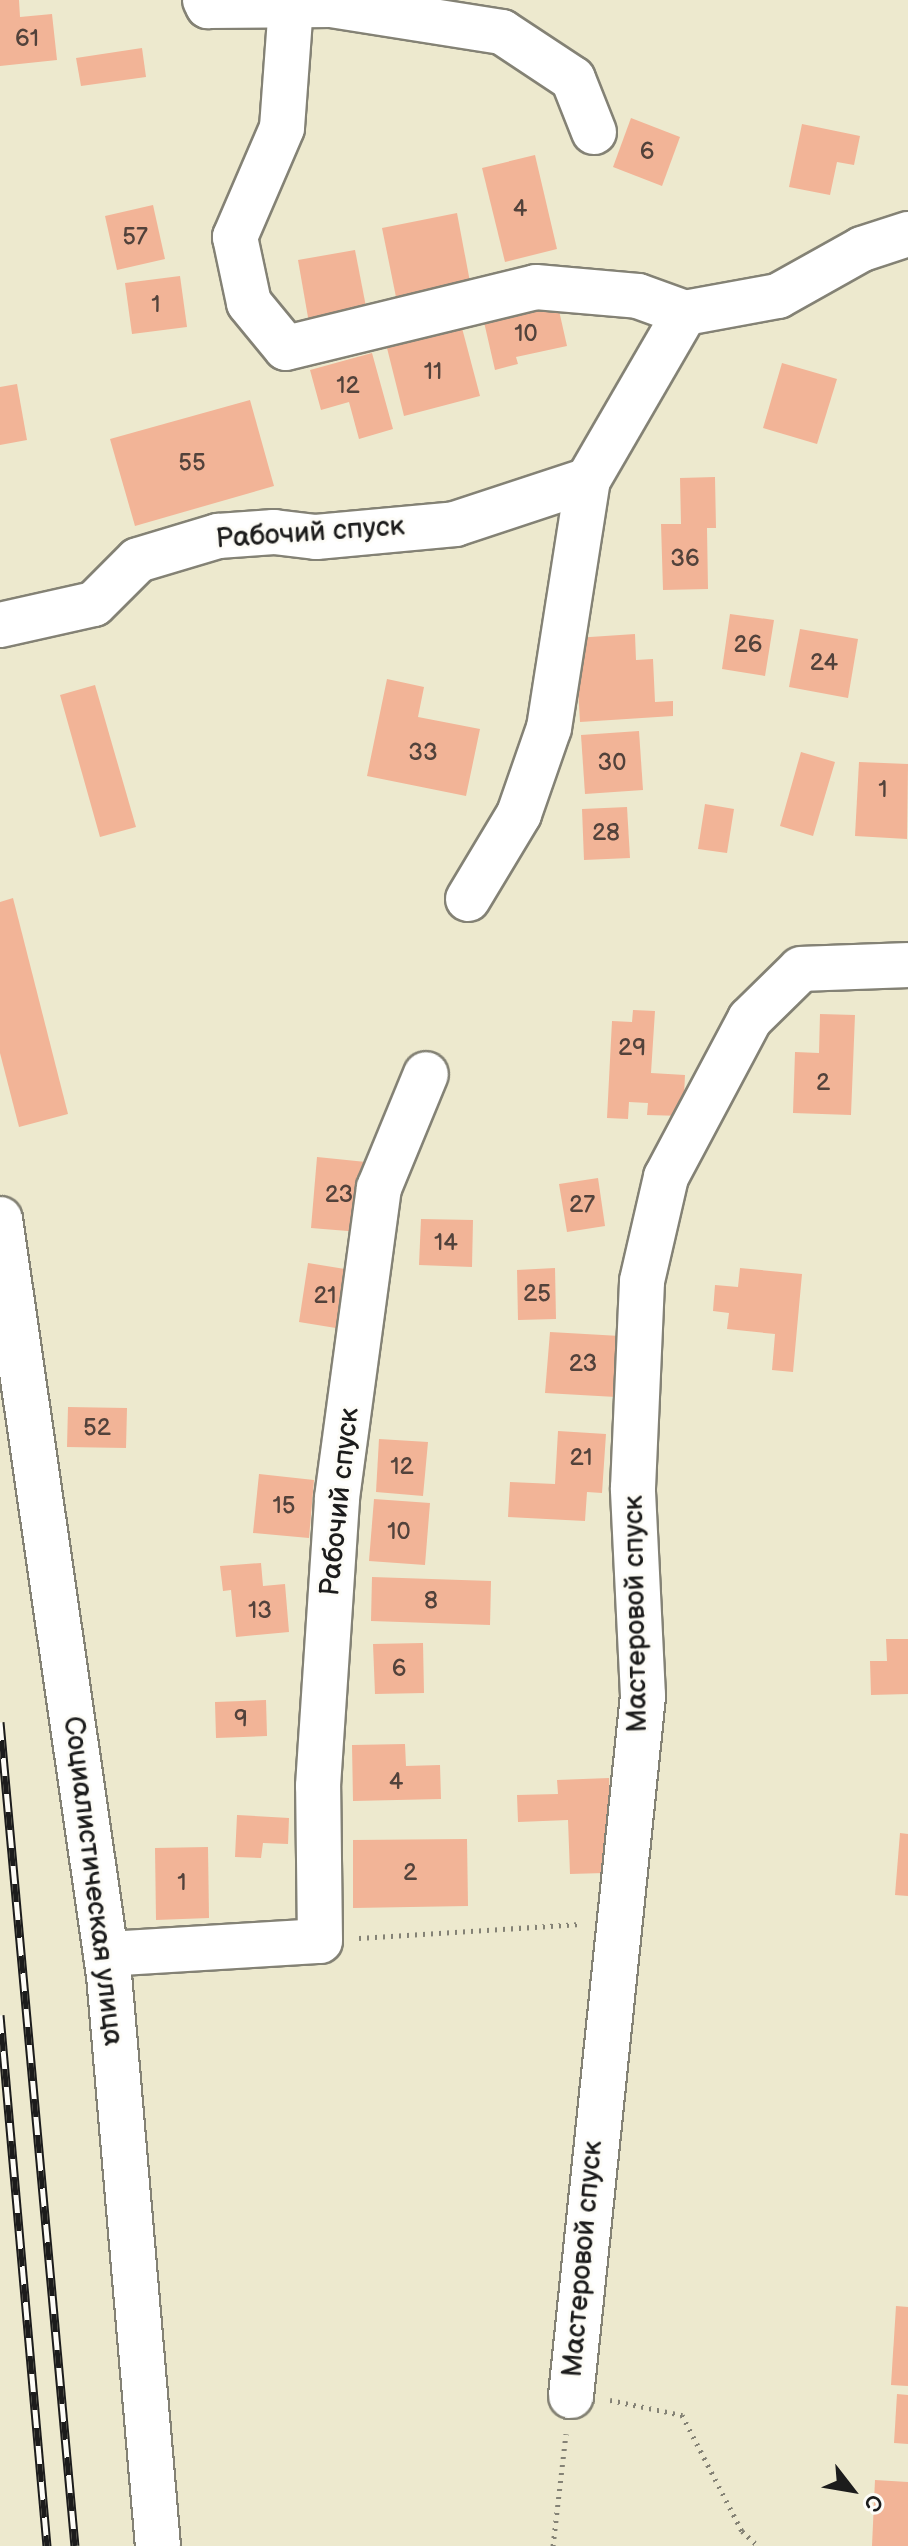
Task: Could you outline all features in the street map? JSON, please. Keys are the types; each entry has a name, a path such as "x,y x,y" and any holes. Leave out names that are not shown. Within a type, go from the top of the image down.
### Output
{"street":[{"path":"205,0 208,6 331,5 502,32 573,79 594,132"},
{"path":"291,5 282,128 235,237 249,303 286,348 536,287 638,296 685,313 778,296 862,249 908,234"},
{"path":"468,899 519,814 549,728 588,480 685,313"},
{"name":"Рабочий спуск","path":"0,625 94,604 138,560 218,536 274,532 316,537 455,524 588,480"},
{"name":"Мастеровой спуск","path":"571,2396 617,1922 643,1696 633,1488 642,1281 666,1177 715,1077 750,1019 801,969 908,965"},
{"name":"Рабочий спуск","path":"320,1941 318,1786 337,1498 379,1188 426,1074"},
{"name":"Социалистическая улица","path":"0,1219 106,1954 158,2546"},
{"path":"106,1954 320,1941"}],"path":[{"path":"320,1941 617,1922"},
{"path":"553,2546 571,2396 682,2415 742,2531 758,2546"}],"building":[{"path":"0,0 19,0 20,17 52,14 57,60 0,66"},
{"path":"142,48 146,77 81,86 76,58"},
{"path":"631,118 680,137 662,186 613,167"},
{"path":"802,124 860,136 854,165 837,162 830,195 789,187"},
{"path":"535,155 557,249 505,262 482,168"},
{"path":"153,205 165,259 117,270 105,216"},
{"path":"457,213 470,282 396,297 382,228"},
{"path":"355,250 367,312 309,323 298,260"},
{"path":"180,276 187,327 132,334 125,283"},
{"path":"558,306 567,346 516,357 518,364 495,370 484,322"},
{"path":"462,328 480,396 404,416 387,348"},
{"path":"372,353 393,429 359,439 349,402 321,410 310,370"},
{"path":"782,363 837,379 817,444 763,428"},
{"path":"17,384 27,440 0,445 0,387"},
{"path":"250,400 274,486 135,526 110,439"},
{"path":"715,477 716,528 707,528 708,589 663,590 661,524 681,524 680,478"},
{"path":"730,614 774,620 765,676 722,669"},
{"path":"800,629 858,639 848,698 789,687"},
{"path":"635,634 636,660 653,659 655,702 673,701 673,716 580,722 575,638"},
{"path":"387,679 424,687 418,717 480,729 466,796 367,776"},
{"path":"95,685 136,827 100,837 60,695"},
{"path":"639,731 643,790 585,794 581,735"},
{"path":"801,752 835,762 813,836 780,826"},
{"path":"859,762 908,764 907,839 855,836"},
{"path":"705,804 734,809 727,853 698,849"},
{"path":"627,807 630,858 584,860 582,809"},
{"path":"13,898 68,1114 19,1127 0,1053 0,902"},
{"path":"633,1010 655,1011 651,1073 685,1075 683,1116 647,1115 648,1103 629,1102 628,1119 607,1118 612,1021 632,1022"},
{"path":"820,1014 855,1015 851,1115 793,1113 795,1052 819,1053"},
{"path":"317,1157 366,1162 360,1232 311,1228"},
{"path":"598,1178 605,1226 567,1232 559,1184"},
{"path":"421,1219 473,1220 472,1267 419,1265"},
{"path":"308,1263 351,1270 342,1329 299,1322"},
{"path":"555,1268 556,1319 518,1320 517,1270"},
{"path":"740,1268 802,1274 793,1372 772,1370 775,1334 727,1329 729,1313 713,1311 715,1285 738,1287"},
{"path":"550,1332 620,1336 616,1397 545,1393"},
{"path":"68,1407 127,1408 126,1448 67,1447"},
{"path":"558,1431 606,1434 602,1493 587,1492 585,1521 508,1517 510,1482 555,1484"},
{"path":"379,1439 428,1442 423,1496 376,1492"},
{"path":"259,1474 314,1480 309,1538 253,1533"},
{"path":"374,1499 430,1503 425,1565 369,1561"},
{"path":"261,1563 263,1586 285,1584 289,1632 236,1637 231,1590 223,1591 220,1566"},
{"path":"372,1577 491,1581 490,1625 371,1621"},
{"path":"886,1639 908,1639 908,1694 871,1695 870,1661 887,1661"},
{"path":"423,1643 424,1693 375,1694 373,1644"},
{"path":"266,1700 267,1736 216,1738 215,1702"},
{"path":"405,1744 406,1766 440,1765 441,1799 353,1801 352,1745"},
{"path":"609,1778 611,1851 603,1851 604,1873 570,1874 568,1820 518,1822 517,1795 558,1794 557,1780"},
{"path":"237,1815 289,1818 288,1844 263,1843 261,1858 235,1857"},
{"path":"900,1833 908,1834 908,1896 895,1895"},
{"path":"467,1839 468,1906 353,1908 353,1840"},
{"path":"208,1847 209,1918 156,1920 155,1848"},
{"path":"896,2306 908,2307 908,2386 891,2385"},
{"path":"897,2394 908,2395 908,2444 894,2443"},
{"path":"875,2480 908,2482 908,2546 872,2546"}],"railway":[{"path":"0,1722 75,2546"},
{"path":"0,2015 47,2546"}]}
